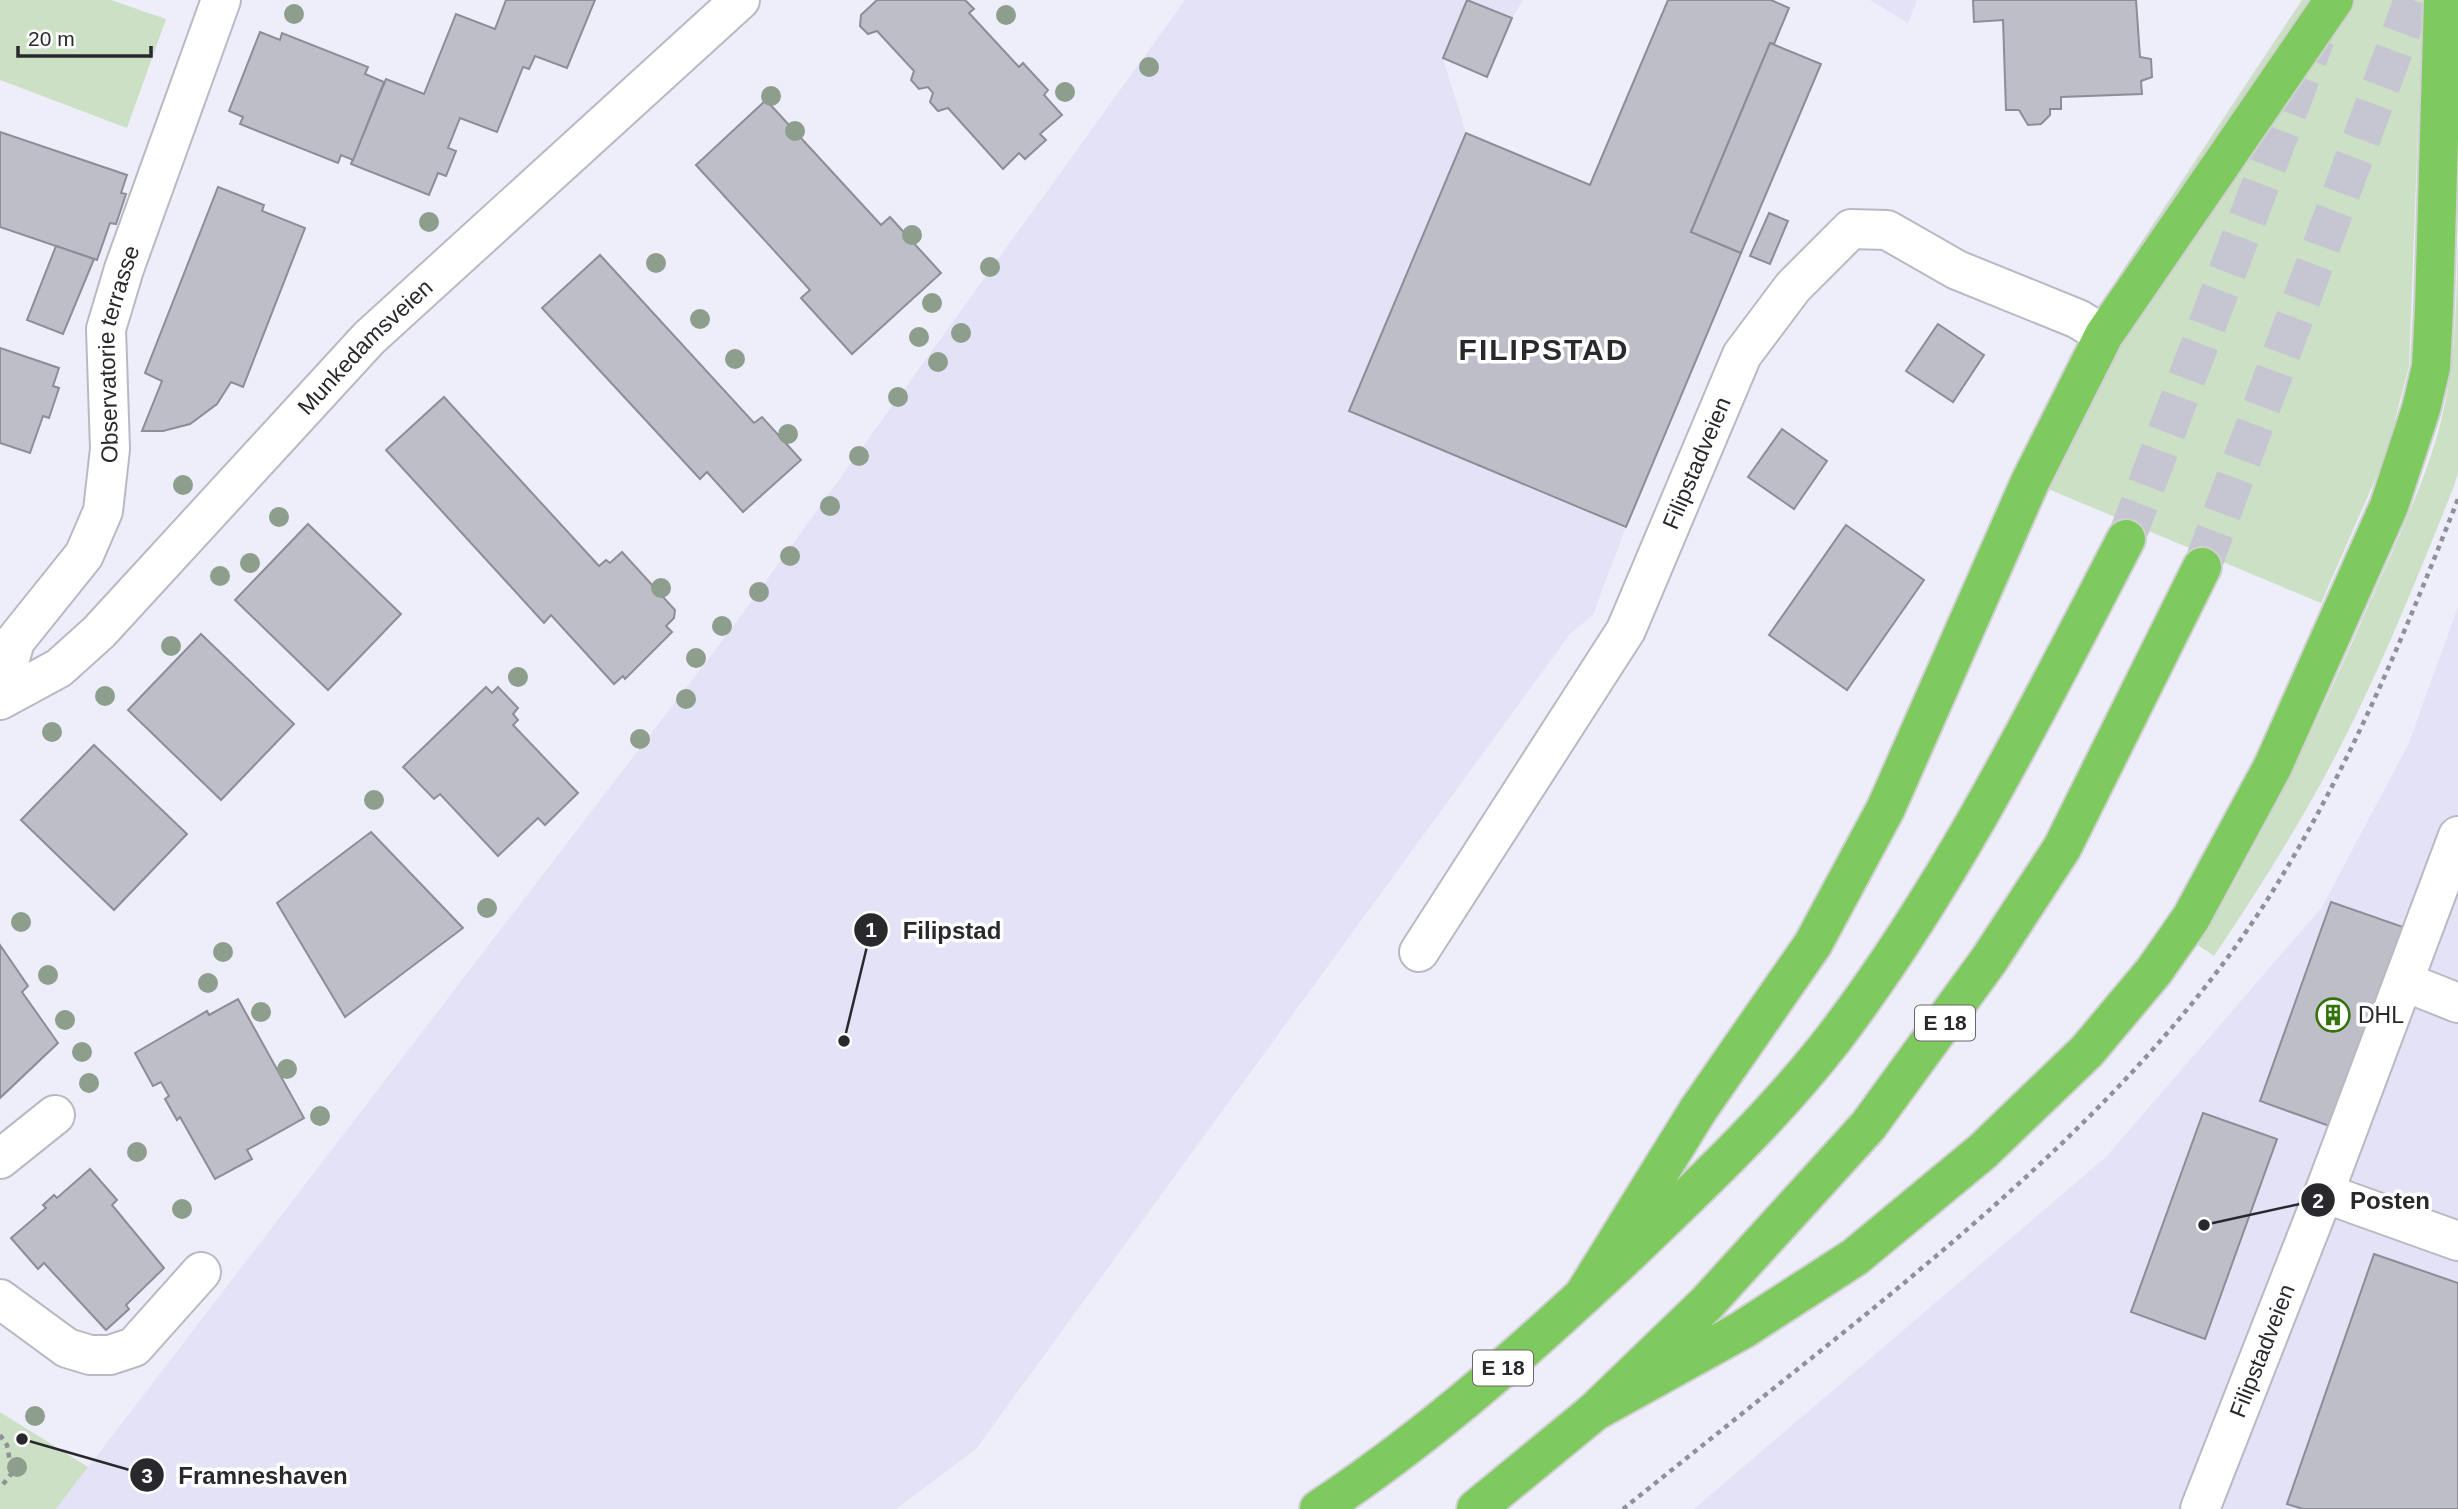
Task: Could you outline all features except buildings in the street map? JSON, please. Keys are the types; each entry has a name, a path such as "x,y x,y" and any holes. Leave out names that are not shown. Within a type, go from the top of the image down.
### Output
{"highway":[{"path":"1583,1296 1698,1110 1813,944 1886,808 2030,482 2105,335 2334,0"},
{"path":"1594,1412 1742,1330 1855,1257 1983,1151 2059,1080 2120,1013 2191,918 2273,766 2389,506 2421,409 2431,366 2443,0"},
{"name":"E 18","path":"1319,1509 1419,1437 1506,1366 1583,1296 1746,1142 1834,1038 1911,928 1989,803 2126,539"},
{"name":"E 18","path":"1476,1509 1594,1412 1707,1303 1868,1126 1930,1043 2062,848 2202,567"}],"street":[{"name":"Observatorie terrasse","path":"0,697 15,641 84,555 103,511 110,449 106,330 124,269 221,0"},
{"name":"Munkedamsveien","path":"0,697 59,668 99,632 369,338 740,0"},
{"name":"Filipstadveien","path":"1419,952 1626,631 1742,355 1793,288 1851,229 1887,230 1956,270 2078,319 2105,335"},
{"name":"Filipstadveien","path":"2200,1509 2325,1193 2458,836"},
{"path":"2405,982 2458,1003"},
{"path":"0,1159 55,1115"},
{"path":"2325,1193 2458,1241"},
{"path":"0,1299 67,1348 90,1355 110,1354 134,1347 201,1272"}],"path":[{"path":"0,1435 7,1446 12,1473 0,1488"}],"shaded area":[{"name":"FILIPSTAD","path":"1185,0 1523,0 1512,18 1443,58 1466,133 1626,527 1593,615 1570,634 976,1449 896,1509 56,1509 732,628"},
{"path":"1870,0 1917,0 1908,23"},
{"path":"2458,607 2458,1509 1694,1509 2106,1157 2322,907 2408,745"}],"green space":[{"path":"0,0 111,0 166,19 127,128 0,80"},
{"path":"2302,0 2315,0 2129,269 2120,274"},
{"path":"2347,0 2423,0 2409,366 2386,455 2321,603 2048,489 2126,330"},
{"path":"2458,242 2458,473 2454,486 2392,637 2340,747 2283,849 2214,956 2198,945 2268,820 2310,734 2427,468 2450,377"},
{"path":"0,1412 88,1467 56,1509 0,1509"}],"tunnel":[{"path":"2202,567 2413,0"},
{"path":"2126,539 2316,38"}],"place":[{"name":"DHL","path":"2333,1015"},
{"name":"Filipstad","path":"844,1041"},
{"name":"Posten","path":"2204,1225"},
{"name":"Framneshaven","path":"22,1439"}],"district":[{"name":"FILIPSTAD","path":"1544,350"}]}
